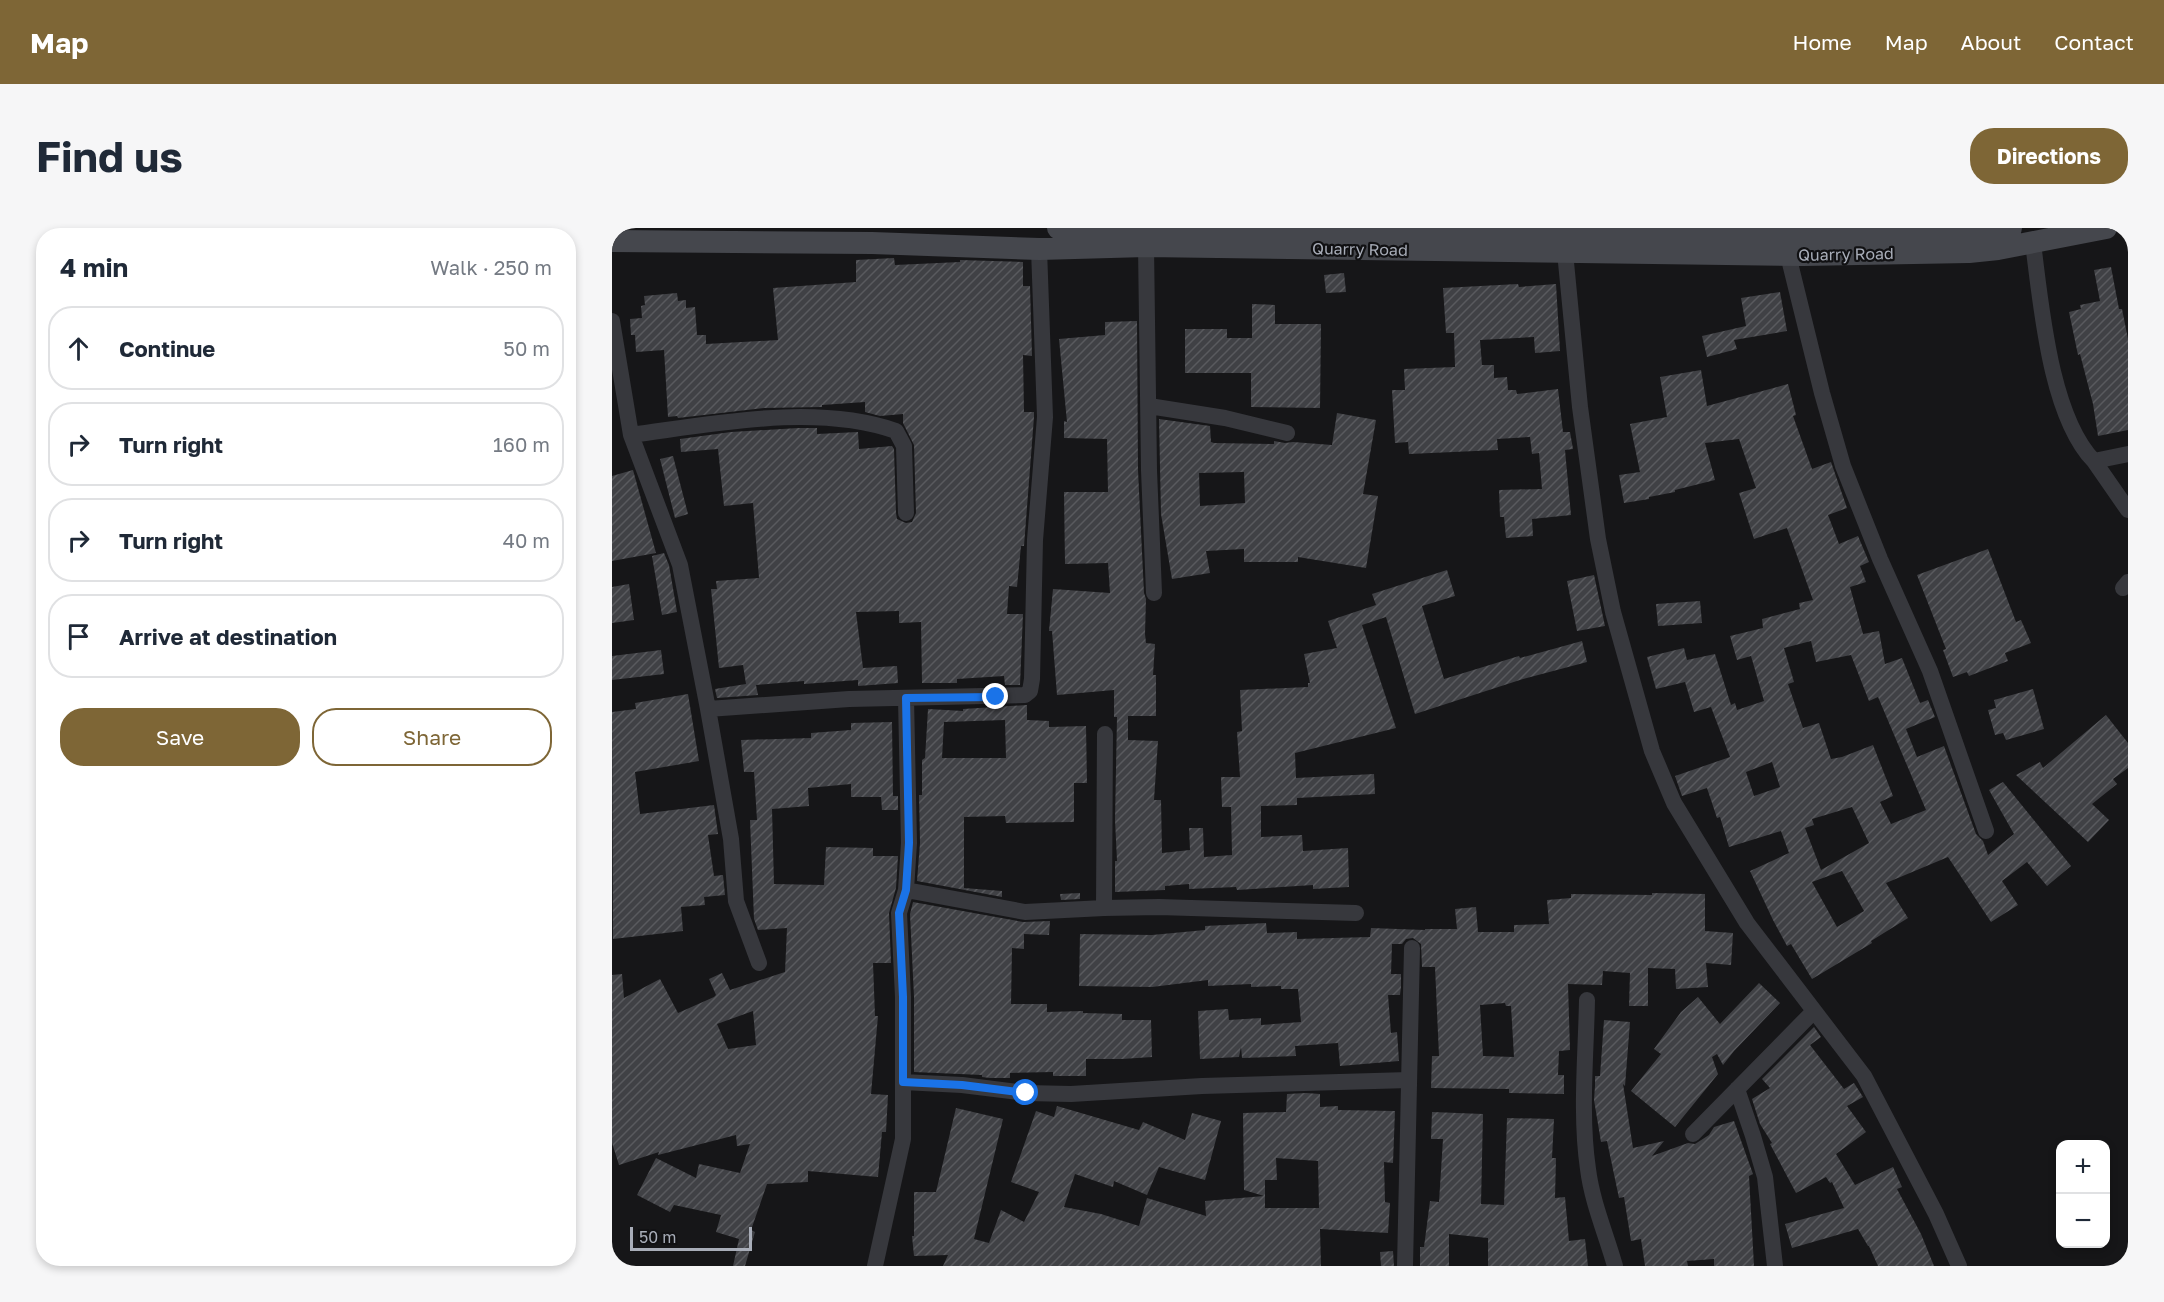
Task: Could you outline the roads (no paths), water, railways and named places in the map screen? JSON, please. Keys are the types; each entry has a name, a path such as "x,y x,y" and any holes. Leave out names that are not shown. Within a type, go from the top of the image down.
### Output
{"main road":[{"name":"Quarry Road","path":"1058,228 1625,232 1969,252 2033,243 2106,228"},
{"name":"Quarry Road","path":"612,241 872,243 1039,249 1146,246 1565,252 1789,240 1946,235 2011,228"}],"street":[{"path":"1789,240 1822,393 1843,466 1880,559 1930,671 1986,831"},
{"path":"2033,243 2044,334 2068,418 2083,451 2094,461 2128,510"},
{"path":"1146,246 1150,521 1154,593"},
{"path":"708,709 849,699 1025,695 1030,691 1035,540 1045,417 1039,249"},
{"path":"1565,252 1584,440 1598,539 1613,612 1652,751 1674,802 1747,923 1864,1076 1936,1214 1959,1266"},
{"path":"612,321 631,435 680,565 730,839 736,901 759,963"},
{"path":"1149,406 1225,418 1287,433"},
{"path":"631,435 759,418 803,417 867,422 896,431 904,446 906,513"},
{"path":"2094,461 2128,454"},
{"path":"874,1266 903,1139 903,997 899,913 906,890 909,843 906,698"},
{"path":"1104,908 1105,734"},
{"path":"906,890 1025,912 1104,908 1356,913"},
{"path":"1405,1266 1412,948"},
{"path":"1587,1000 1584,1137 1593,1197 1616,1266"},
{"path":"1693,1134 1813,1012"},
{"path":"903,1082 962,1085 1026,1093 1071,1094 1202,1086 1409,1080"},
{"path":"1737,1089 1754,1136 1765,1177 1775,1266"}]}
